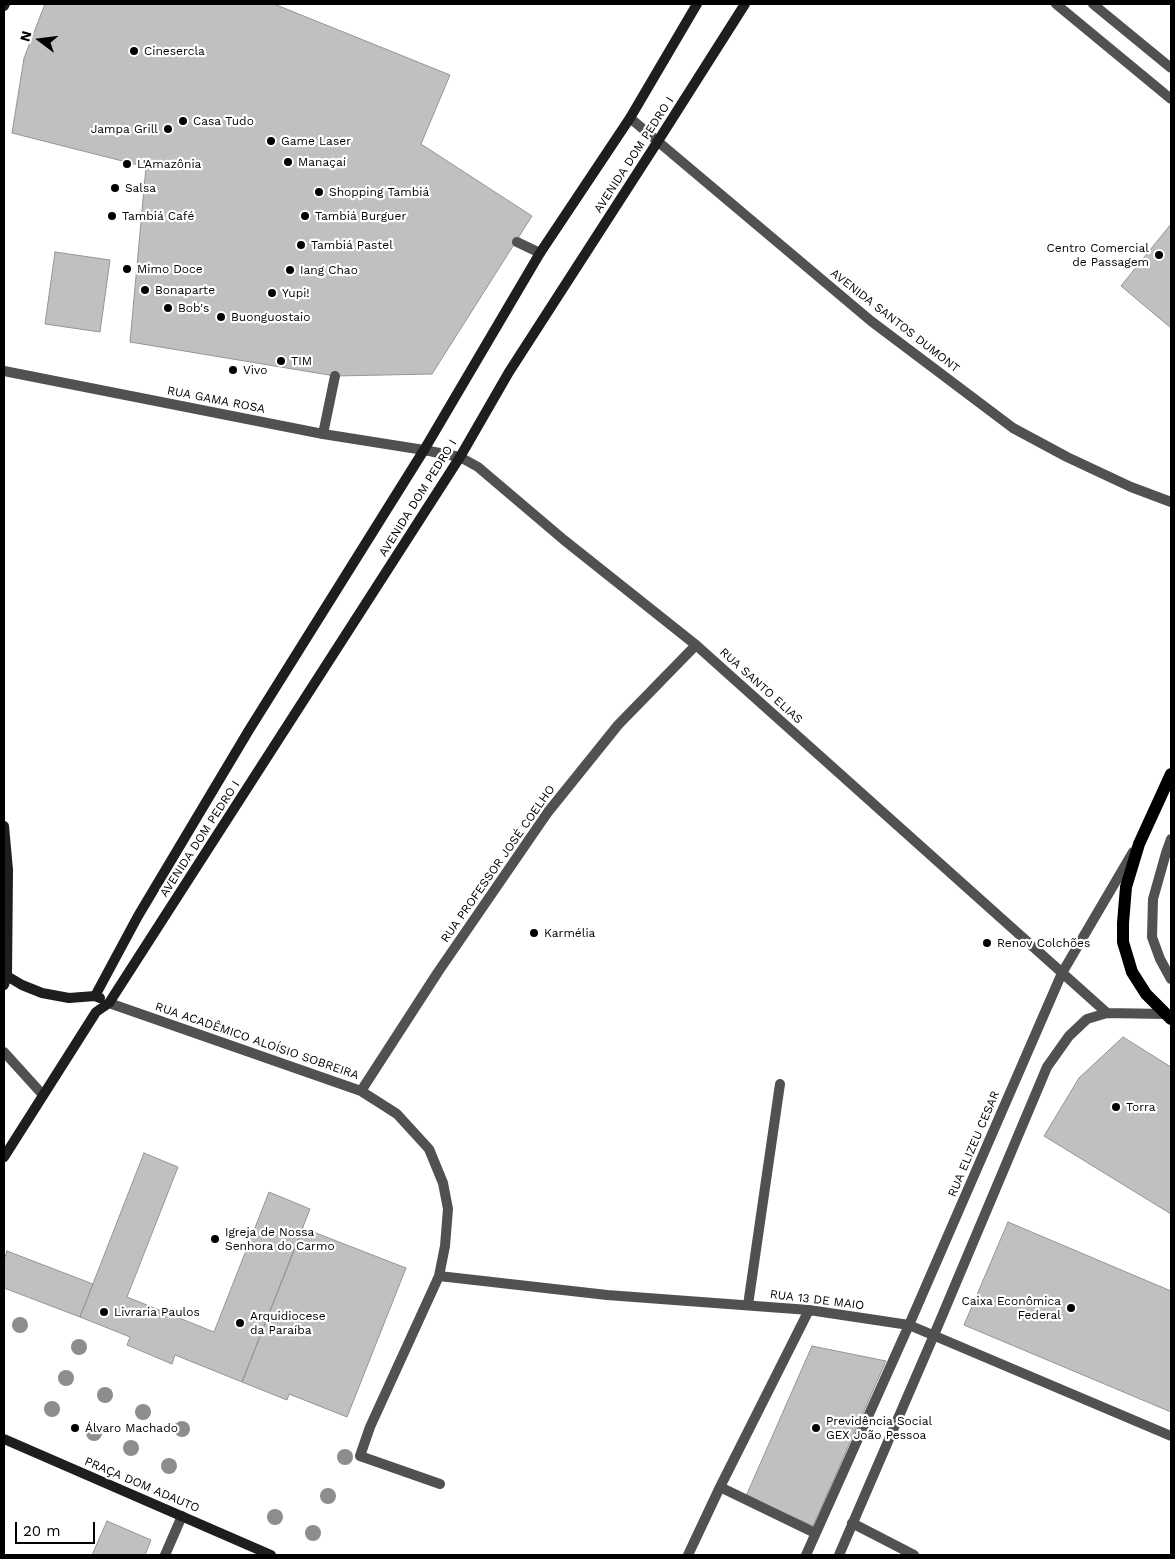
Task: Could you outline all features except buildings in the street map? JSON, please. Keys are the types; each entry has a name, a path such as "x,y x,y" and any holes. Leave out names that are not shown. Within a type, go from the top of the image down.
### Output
{"main road":[{"name":"AVENIDA DOM PEDRO I","path":"95,996 138,916 249,730 424,450 540,253 630,118 697,4"},
{"name":"AVENIDA DOM PEDRO I","path":"109,1003 460,457 508,372 658,142 745,4"},
{"path":"1168,1017 1146,994 1132,972 1123,942 1123,923 1126,887 1138,844 1171,774"},
{"path":"4,826 8,870 5,980 42,993 69,998 95,996 96,1012"},
{"name":"RUA ACADÊMICO ALOÍSIO SOBREIRA","path":"95,996 109,1003"},
{"path":"4,1157 96,1012 109,1003"},
{"name":"PRAÇA DOM ADAUTO","path":"4,1439 270,1555"}],"street":[{"path":"1056,4 1171,99"},
{"path":"1093,4 1171,68"},
{"name":"AVENIDA SANTOS DUMONT","path":"630,118 871,322 1013,428 1067,457 1123,483 1171,502"},
{"path":"516,242 540,253"},
{"name":"RUA GAMA ROSA","path":"4,371 323,434 424,450"},
{"path":"323,434 335,376"},
{"name":"RUA SANTO ELIAS","path":"424,450 460,457 478,467 564,540 696,645 1107,1013"},
{"name":"RUA PROFESSOR JOSÉ COELHO","path":"361,1091 438,972 548,812 618,725 696,645"},
{"path":"1171,839 1153,899 1152,937 1160,959 1171,979"},
{"name":"RUA ELIZEU CESAR","path":"806,1555 909,1325 1062,973 1138,844"},
{"name":"RUA ACADÊMICO ALOÍSIO SOBREIRA","path":"109,1003 361,1091 397,1114 429,1149 443,1183 448,1209 445,1246 439,1276 370,1427 360,1456 440,1484"},
{"path":"838,1555 934,1335 1047,1067 1069,1036 1087,1019 1107,1013 1168,1017"},
{"path":"4,1052 43,1095"},
{"path":"748,1305 780,1084"},
{"name":"RUA 13 DE MAIO","path":"439,1276 607,1295 809,1310 909,1325 1171,1436"},
{"path":"688,1555 809,1310"},
{"path":"720,1487 815,1534"},
{"path":"165,1555 182,1516"},
{"path":"852,1523 914,1555"}],"place":[{"name":"Cinesercla","path":"134,51"},
{"name":"Casa Tudo","path":"183,121"},
{"name":"Jampa Grill","path":"168,129"},
{"name":"Game Laser","path":"271,141"},
{"name":"Manaçaí","path":"288,162"},
{"name":"L'Amazônia","path":"127,164"},
{"name":"Salsa","path":"115,188"},
{"name":"Shopping Tambiá","path":"319,192"},
{"name":"Tambiá Café","path":"112,216"},
{"name":"Tambiá Burguer","path":"305,216"},
{"name":"Tambiá Pastel","path":"301,245"},
{"name":"Centro Comercial de Passagem","path":"1159,255"},
{"name":"Mimo Doce","path":"127,269"},
{"name":"Iang Chao","path":"290,270"},
{"name":"Bonaparte","path":"145,290"},
{"name":"Yupi!","path":"272,293"},
{"name":"Bob's","path":"168,308"},
{"name":"Buonguostaio","path":"221,317"},
{"name":"TIM","path":"281,361"},
{"name":"Vivo","path":"233,370"},
{"name":"Karmélia","path":"534,933"},
{"name":"Renov Colchões","path":"987,943"},
{"name":"Torra","path":"1116,1107"},
{"name":"Igreja de Nossa Senhora do Carmo","path":"215,1239"},
{"name":"Caixa Econômica Federal","path":"1071,1308"},
{"name":"Livraria Paulos","path":"104,1312"},
{"name":"Arquidiocese da Paraíba","path":"240,1323"},
{"name":"Álvaro Machado","path":"75,1428"},
{"name":"Previdência Social GEX João Pessoa","path":"816,1428"}]}
